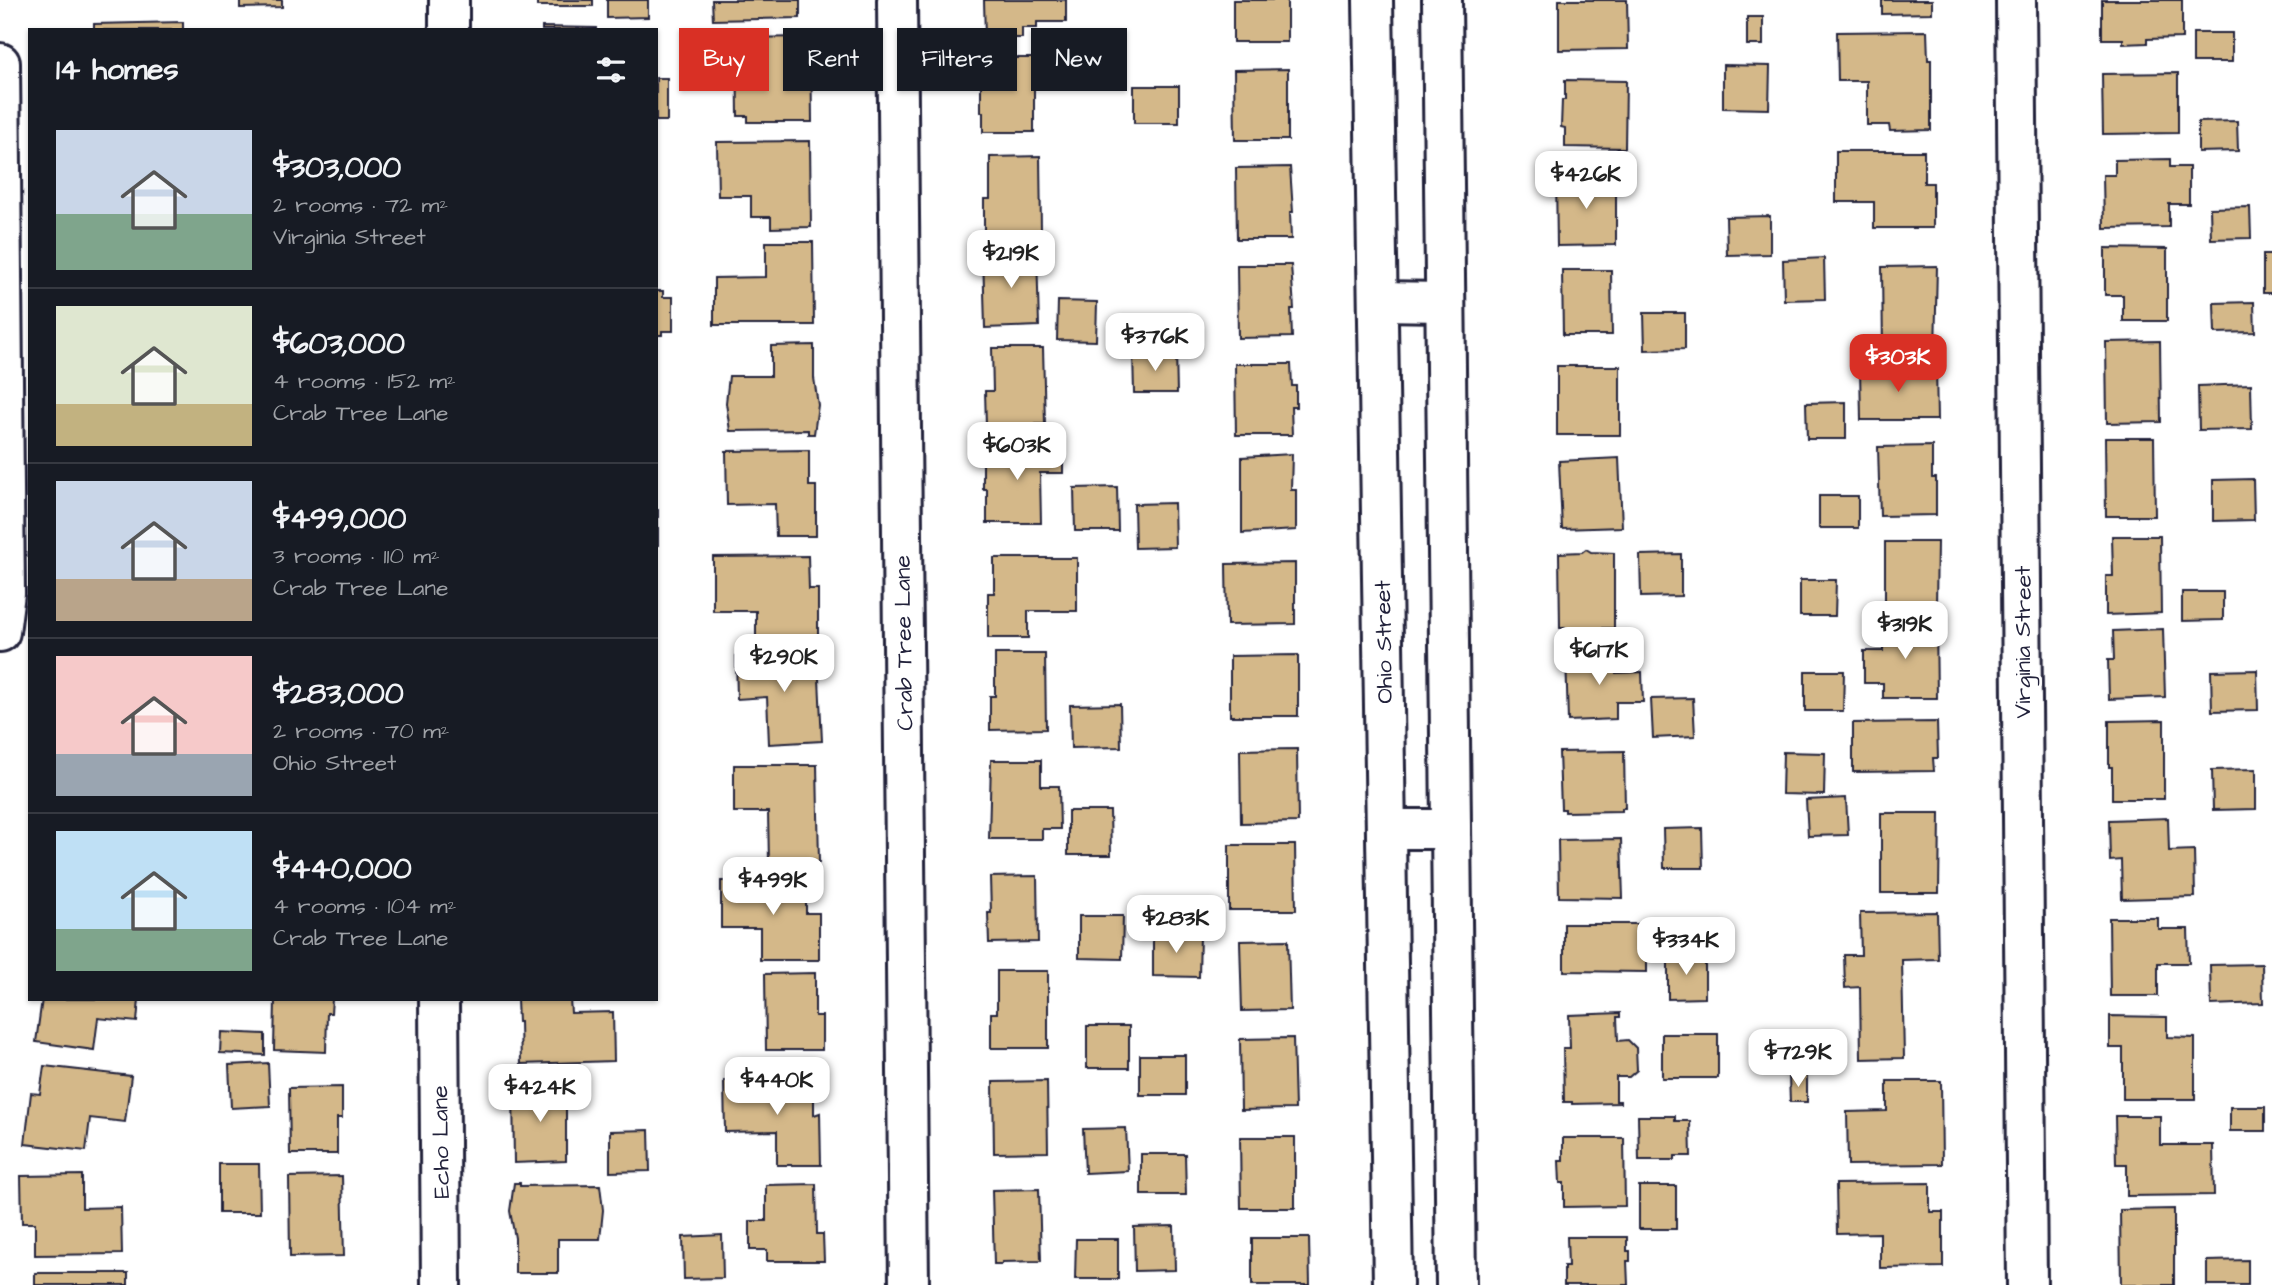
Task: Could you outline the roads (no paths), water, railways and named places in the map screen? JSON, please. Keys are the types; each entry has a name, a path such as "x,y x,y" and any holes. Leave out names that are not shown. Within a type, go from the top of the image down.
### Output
{"street":[{"path":"449,0 449,28"},
{"name":"Crab Tree Lane","path":"897,0 909,1285"},
{"name":"Ohio Street","path":"1373,0 1393,1285"},
{"path":"1442,0 1456,1285"},
{"name":"Virginia Street","path":"2016,0 2027,1285"},
{"path":"0,63 5,593 0,632"},
{"path":"1378,301 1446,302"},
{"path":"1386,829 1451,829"},
{"name":"Echo Lane","path":"439,1001 441,1285"}]}
